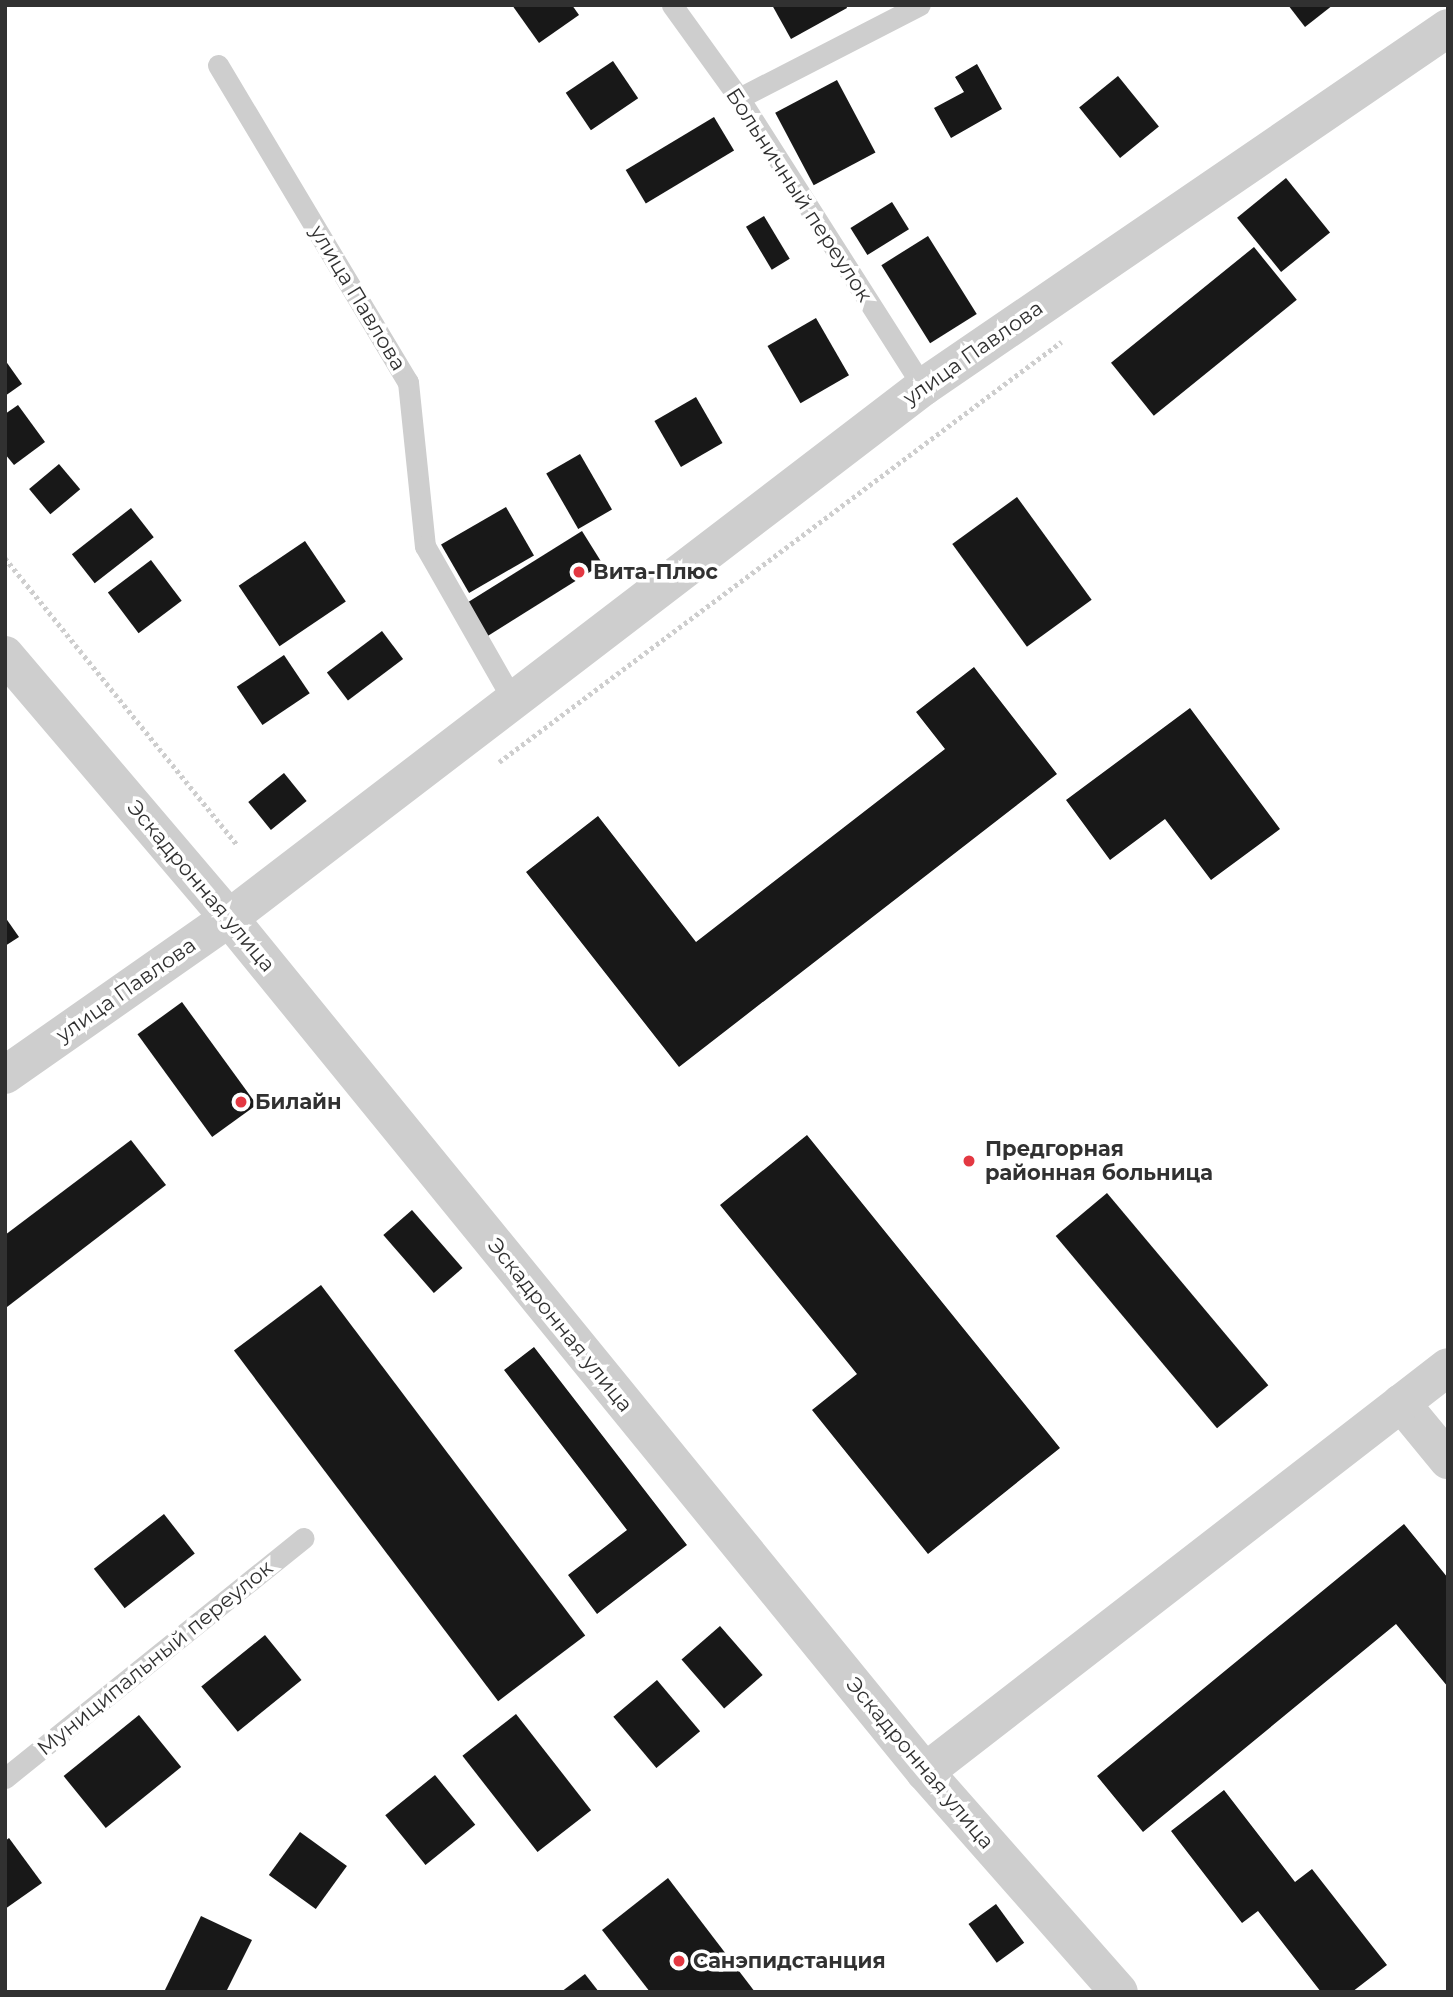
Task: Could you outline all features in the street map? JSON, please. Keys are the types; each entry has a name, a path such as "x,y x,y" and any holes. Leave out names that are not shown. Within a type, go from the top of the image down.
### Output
{"street":[{"name":"улица Павлова","path":"5,1075 229,918 923,387 1448,28"},
{"name":"Эскадронная улица","path":"5,655 229,918 925,1772 1119,1992"},
{"path":"925,1772 1448,1367"},
{"path":"1401,1403 1448,1460"}],"lane":[{"name":"Больничный переулок","path":"672,5 739,98 923,387"},
{"path":"739,98 920,5"},
{"name":"улица Павлова","path":"218,65 408,382 425,546 513,700"},
{"name":"Муниципальный переулок","path":"5,1778 304,1538"}],"path":[{"path":"487,772 1068,337"},
{"path":"5,558 237,844"}],"building":[{"path":"512,5 572,5 579,15 539,43"},
{"path":"772,5 846,5 847,8 791,39"},
{"path":"1288,5 1333,5 1305,27"},
{"path":"613,61 638,98 591,130 566,93"},
{"path":"977,64 1002,109 951,138 934,108 964,92 955,77"},
{"path":"1118,76 1159,127 1120,158 1079,107"},
{"path":"837,80 875,152 814,185 775,113"},
{"path":"714,117 734,150 646,203 626,170"},
{"path":"1286,178 1330,232 1281,272 1237,218"},
{"path":"892,202 909,229 867,255 850,228"},
{"path":"764,216 790,259 772,270 746,227"},
{"path":"928,236 977,314 930,343 881,265"},
{"path":"1254,247 1297,300 1154,416 1111,363"},
{"path":"816,318 849,375 801,403 768,346"},
{"path":"5,360 22,384 5,396"},
{"path":"696,397 722,443 681,467 654,421"},
{"path":"18,405 45,442 14,465 5,454 5,414"},
{"path":"580,454 612,509 578,529 546,474"},
{"path":"59,464 80,489 50,514 29,489"},
{"path":"1017,497 1092,600 1027,647 952,544"},
{"path":"506,507 534,555 469,593 441,544"},
{"path":"131,508 154,537 95,583 72,554"},
{"path":"582,531 603,564 487,636 467,603"},
{"path":"305,541 346,602 279,646 239,586"},
{"path":"151,560 182,601 139,633 108,592"},
{"path":"382,631 403,659 348,700 327,673"},
{"path":"284,655 310,693 262,725 237,687"},
{"path":"974,667 1057,774 679,1067 526,872 598,816 696,942 945,749 916,712"},
{"path":"1190,708 1280,829 1211,880 1165,819 1110,860 1066,800"},
{"path":"284,773 307,801 271,830 248,802"},
{"path":"5,917 19,937 5,946"},
{"path":"182,1002 257,1105 212,1137 138,1034"},
{"path":"807,1135 1060,1448 928,1554 812,1410 857,1374 720,1205"},
{"path":"131,1140 166,1185 7,1307 5,1235"},
{"path":"1107,1193 1268,1385 1217,1428 1056,1236"},
{"path":"412,1210 463,1268 434,1293 383,1235"},
{"path":"321,1285 585,1636 498,1701 234,1351"},
{"path":"534,1347 687,1545 597,1614 568,1575 627,1530 504,1370"},
{"path":"164,1514 195,1553 125,1608 94,1569"},
{"path":"1404,1524 1448,1578 1448,1687 1396,1624 1143,1832 1097,1776"},
{"path":"720,1626 763,1675 724,1709 682,1659"},
{"path":"265,1635 302,1680 238,1732 201,1687"},
{"path":"657,1680 700,1731 656,1768 613,1717"},
{"path":"516,1714 591,1810 538,1852 462,1756"},
{"path":"139,1715 181,1767 106,1828 64,1776"},
{"path":"435,1775 475,1825 426,1865 385,1815"},
{"path":"1224,1790 1295,1882 1312,1869 1387,1965 1352,1992 1321,1992 1258,1911 1242,1923 1171,1831"},
{"path":"300,1832 347,1866 316,1909 269,1875"},
{"path":"9,1838 42,1883 5,1909 5,1841"},
{"name":"Санэпидстанция","path":"668,1878 755,1992 650,1992 602,1930"},
{"path":"996,1904 1024,1943 997,1963 968,1924"},
{"path":"201,1916 252,1940 226,1992 164,1992"},
{"path":"585,1974 599,1992 561,1992"}],"place":[{"name":"Вита-Плюс","path":"579,572"},
{"name":"Билайн","path":"241,1102"},
{"name":"Предгорная районная больница","path":"969,1161"},
{"name":"Санэпидстанция","path":"679,1961"}]}
